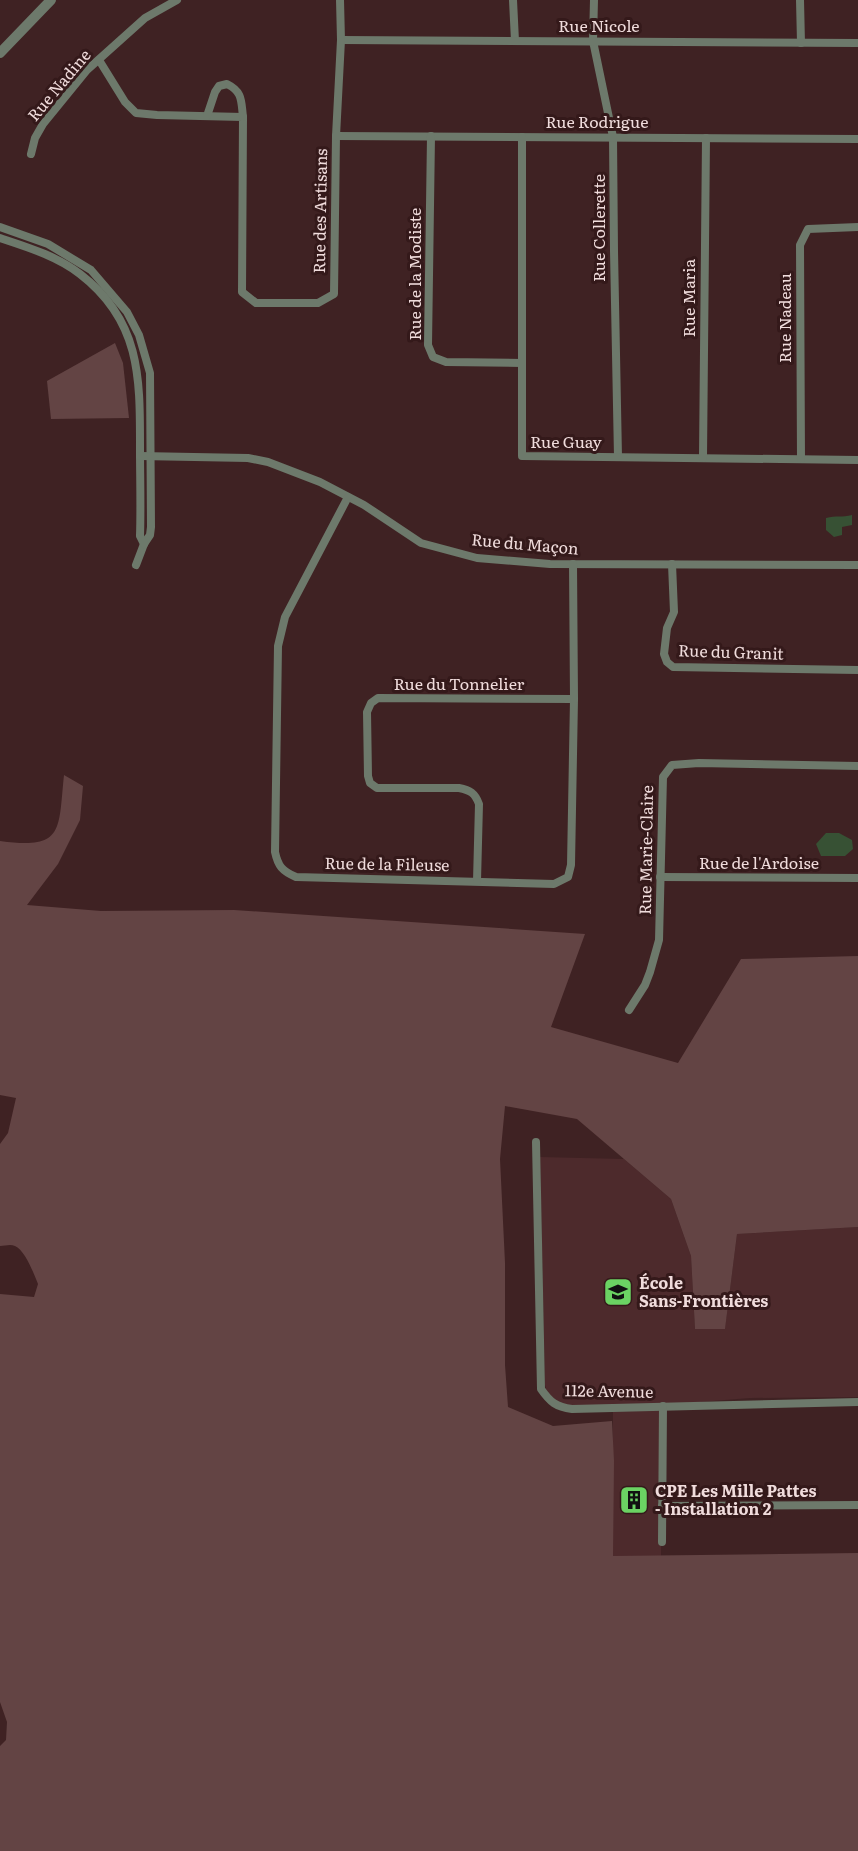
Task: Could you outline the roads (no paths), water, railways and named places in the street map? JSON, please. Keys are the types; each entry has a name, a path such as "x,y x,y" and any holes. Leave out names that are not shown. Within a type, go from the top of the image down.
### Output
{"street":[{"path":"0,53 51,0"},
{"name":"Rue Nadine","path":"31,154 35,138 43,124 87,70 145,18 177,0"},
{"name":"Rue des Artisans","path":"207,116 214,92 219,86 227,84 235,88 240,95 243,117 242,292 256,303 318,303 334,294 336,136 341,40 340,0"},
{"path":"513,0 514,41"},
{"name":"Rue Collerette","path":"594,0 593,41 613,137 618,457"},
{"path":"800,0 801,43"},
{"name":"Rue Nicole","path":"341,40 858,43"},
{"path":"99,60 125,102 136,113 243,117"},
{"name":"Rue Rodrigue","path":"336,136 858,139"},
{"name":"Rue de la Modiste","path":"431,136 428,345 433,357 446,362 522,363"},
{"name":"Rue Guay","path":"522,137 522,456 858,460"},
{"name":"Rue Maria","path":"703,458 705,138"},
{"name":"Rue Nadeau","path":"801,459 800,245 808,229 858,226"},
{"path":"0,227 48,244 91,270 127,312 139,335 150,373 151,527 150,535 136,565"},
{"path":"0,238 58,260 78,272 102,295 120,319 131,342 140,386 140,536 144,544"},
{"name":"Rue du Maçon","path":"140,456 248,458 268,462 320,482 421,543 477,558 573,564 858,565"},
{"name":"Rue de la Fileuse","path":"348,497 285,617 278,646 275,852 278,865 285,872 296,877 554,884 568,877 574,699 573,564"},
{"name":"Rue du Granit","path":"672,564 674,612 667,628 664,654 667,662 673,668 858,670"},
{"name":"Rue du Tonnelier","path":"477,881 479,804 477,797 470,790 459,788 377,788 370,783 367,712 371,703 378,698 574,699"},
{"name":"Rue Marie-Claire","path":"628,1011 645,985 654,962 658,940 663,777 672,765 699,763 858,766"},
{"name":"Rue de l'Ardoise","path":"660,877 858,878"},
{"name":"112e Avenue","path":"536,1142 541,1389 549,1400 559,1407 572,1409 858,1402"},
{"path":"662,1542 663,1406"},
{"path":"662,1506 858,1505"}],"place":[{"name":"École Sans-Frontières","path":"618,1292"},
{"name":"CPE Les Mille Pattes - Installation 2","path":"634,1500"}]}
